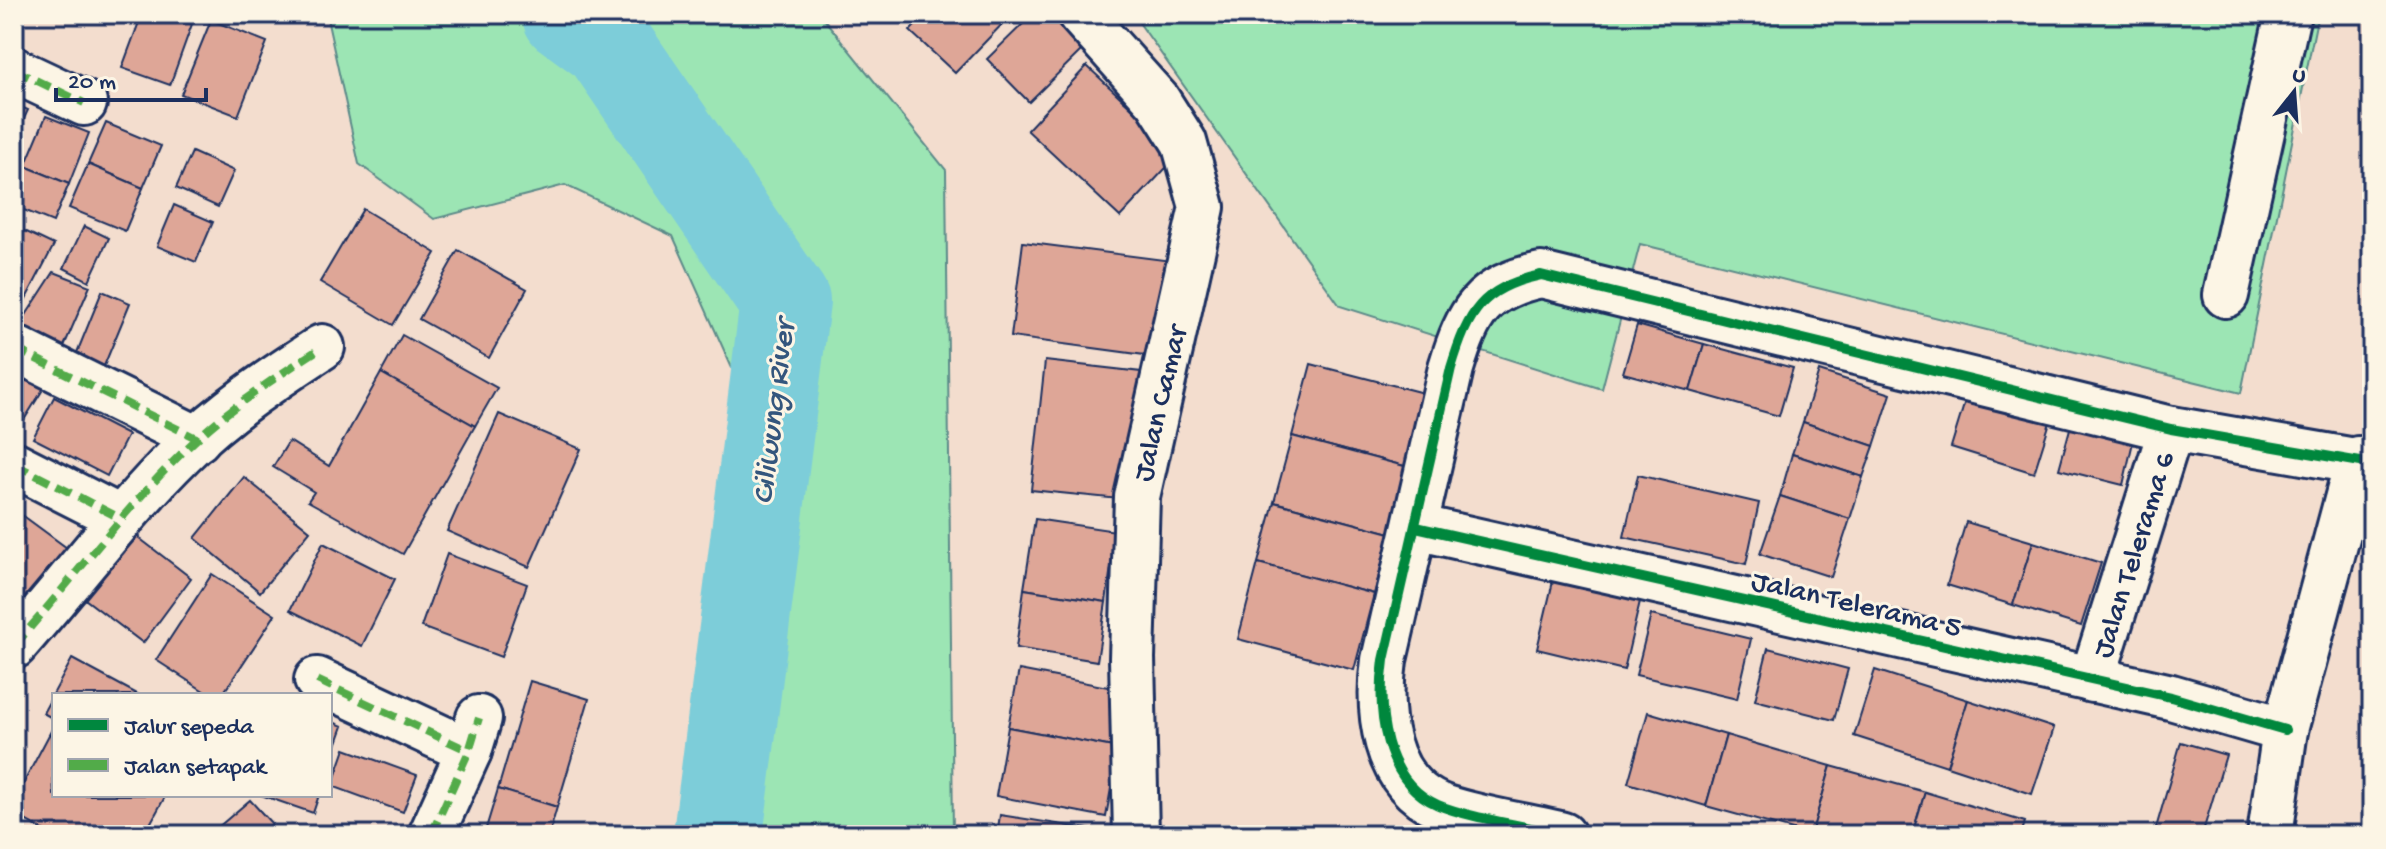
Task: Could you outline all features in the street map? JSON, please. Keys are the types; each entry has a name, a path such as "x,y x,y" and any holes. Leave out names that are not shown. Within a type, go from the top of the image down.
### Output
{"street":[{"name":"Jalan Camar","path":"1080,14 1158,101 1184,142 1196,175 1202,207 1137,497 1132,629 1136,835"},
{"path":"2226,295 2288,14"},
{"path":"14,70 84,103"},
{"path":"1563,835 1436,804 1416,788 1392,758 1382,725 1379,693 1462,334 1482,302 1508,282 1541,275 2171,429 2365,462 2285,730 2270,835"},
{"path":"14,646 120,518 198,439 259,388 322,347"},
{"path":"14,348 198,439"},
{"name":"Jalan Telerama 6","path":"2092,680 2171,429"},
{"path":"14,464 120,518"},
{"name":"Jalan Telerama 5","path":"1416,527 2171,697 2285,730"},
{"path":"317,680 474,735 431,835"}],"green space":[{"path":"326,14 820,14 946,170 953,835 697,835 749,715 769,451 673,236 565,185 434,219 359,164"},
{"path":"1133,14 2318,14 2241,393 1640,244 1602,389 1340,306"}],"building":[{"path":"142,14 166,14 192,24 170,85 122,68"},
{"path":"926,14 1012,14 955,73 910,31"},
{"path":"1033,14 1049,14 1083,49 1029,102 987,59"},
{"path":"211,20 267,42 238,116 181,94"},
{"path":"1087,66 1180,153 1120,217 1027,130"},
{"path":"14,104 28,110 14,140"},
{"path":"46,116 89,133 69,184 25,166"},
{"path":"106,123 161,146 143,188 88,164"},
{"path":"192,152 234,171 218,207 176,188"},
{"path":"88,164 143,188 125,231 69,208"},
{"path":"25,166 69,184 53,222 14,206 14,193"},
{"path":"174,205 213,222 196,262 157,246"},
{"path":"363,209 436,253 393,325 320,282"},
{"path":"14,226 54,245 19,312 14,309"},
{"path":"84,226 109,238 89,281 64,268"},
{"path":"1023,242 1172,261 1160,357 1011,337"},
{"path":"458,250 527,289 489,358 419,319"},
{"path":"54,272 90,286 62,351 15,332"},
{"path":"102,291 130,303 102,371 74,360"},
{"path":"1637,325 1704,344 1690,391 1623,373"},
{"path":"402,335 497,388 475,426 381,373"},
{"path":"1704,344 1793,368 1779,416 1690,391"},
{"path":"1045,361 1141,372 1129,500 1031,490"},
{"path":"14,363 47,383 14,436"},
{"path":"1311,364 1427,394 1408,467 1292,436"},
{"path":"1819,371 1891,394 1874,446 1803,422"},
{"path":"381,373 475,426 403,554 308,501 314,492 273,467 289,441 329,466"},
{"path":"1967,395 2050,422 2034,473 1951,447"},
{"path":"54,397 128,435 107,476 33,438"},
{"path":"499,414 581,449 529,567 447,531"},
{"path":"1803,422 1874,446 1863,477 1792,454"},
{"path":"2071,425 2133,442 2123,485 2059,469"},
{"path":"1292,436 1408,467 1390,533 1274,502"},
{"path":"1792,454 1863,477 1850,519 1780,496"},
{"path":"1638,475 1759,503 1746,564 1624,537"},
{"path":"244,477 310,531 260,592 195,538"},
{"path":"1780,496 1850,519 1831,577 1760,554"},
{"path":"1274,502 1390,533 1374,594 1258,563"},
{"path":"14,509 67,548 17,615 14,613"},
{"path":"1035,519 1116,531 1106,602 1024,589"},
{"path":"1966,522 2033,542 2013,605 1947,585"},
{"path":"130,531 191,578 143,643 81,596"},
{"path":"2033,542 2101,563 2081,626 2013,605"},
{"path":"323,543 395,579 362,646 290,610"},
{"path":"447,554 527,584 501,657 421,627"},
{"path":"1258,563 1374,594 1354,670 1238,639"},
{"path":"212,574 275,615 223,693 207,693 156,660"},
{"path":"1554,577 1641,597 1624,670 1537,649"},
{"path":"1024,589 1106,602 1097,661 1016,648"},
{"path":"1651,615 1751,639 1737,699 1636,675"},
{"path":"1768,648 1848,669 1834,720 1755,700"},
{"path":"72,659 135,693 54,693"},
{"path":"1019,670 1129,691 1118,748 1008,727"},
{"path":"1875,670 1968,700 1947,766 1854,736"},
{"path":"530,681 589,699 557,807 498,789"},
{"path":"52,696 52,718 43,713"},
{"path":"1968,700 2054,728 2032,794 1947,766"},
{"path":"1648,712 1726,735 1706,806 1628,783"},
{"path":"332,722 343,726 332,756"},
{"path":"1008,727 1118,748 1106,817 996,796"},
{"path":"51,731 52,797 165,797 144,835 52,835 14,814 14,801"},
{"path":"1726,735 1831,766 1811,835 1706,806"},
{"path":"2181,742 2226,755 2202,835 2154,835"},
{"path":"345,749 417,775 403,812 332,786"},
{"path":"1831,766 1925,792 1912,835 1811,835"},
{"path":"498,789 557,807 549,835 484,835"},
{"path":"1925,792 2025,822 2021,835 1912,835"},
{"path":"267,797 318,797 313,813"},
{"path":"250,800 272,824 259,835 209,835"},
{"path":"1000,815 1095,830 1094,835 997,835"}],"waterway":[{"name":"Ciliwung River","path":"567,14 608,44 785,302 718,835"}],"marked path":[{"path":"14,70 84,103"},
{"path":"14,646 138,499 182,453 232,409 322,347"},
{"path":"14,348 198,439"},
{"path":"14,464 120,518"},
{"path":"317,680 469,751"},
{"path":"431,835 469,751 479,718"}],"cycle path":[{"path":"1563,835 1466,814 1438,805 1420,794 1405,779 1395,762 1384,722 1384,660 1451,368 1471,317 1480,305 1504,287 1541,275 2171,429 2372,464"},
{"path":"1416,527 2171,697 2285,730"}]}
